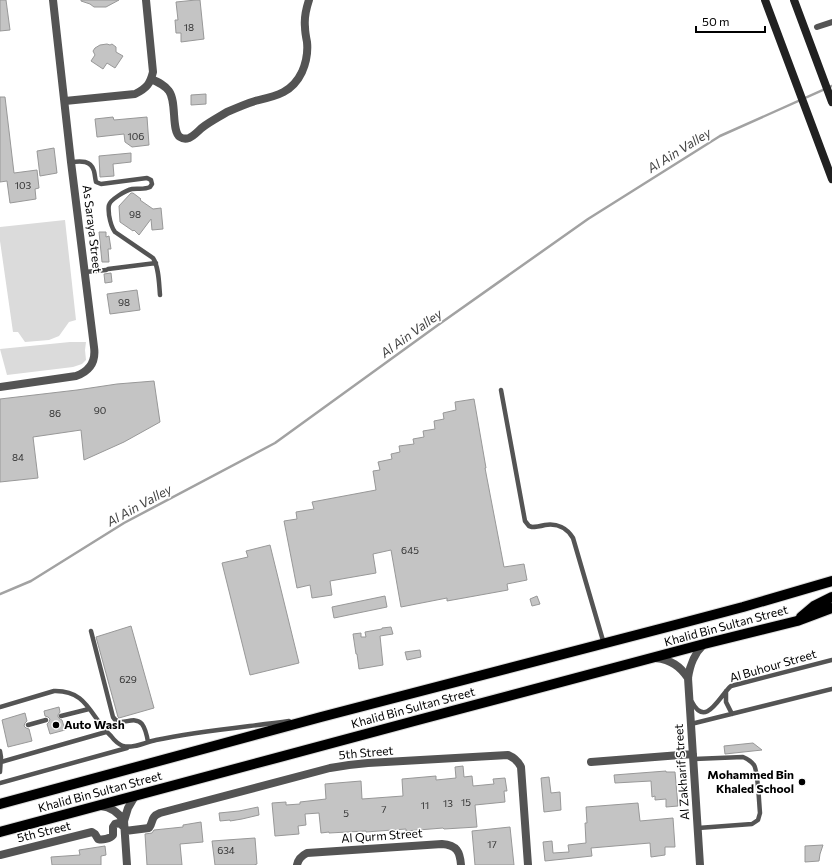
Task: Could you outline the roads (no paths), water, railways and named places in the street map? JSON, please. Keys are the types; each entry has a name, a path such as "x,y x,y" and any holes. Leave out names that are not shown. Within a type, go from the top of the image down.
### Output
{"main road":[{"path":"765,0 832,178"},
{"path":"794,0 832,102"},
{"name":"Khalid Bin Sultan Street","path":"0,804 321,717 750,605 832,581"},
{"path":"796,621 805,612 832,597"},
{"name":"Khalid Bin Sultan Street","path":"0,832 704,644 796,621 832,608"}],"street":[{"name":"As Saraya Street","path":"0,387 76,376 91,366 95,352 53,0"},
{"path":"65,101 135,94 148,85 153,72 146,0"},
{"path":"151,79 164,86 170,92 173,99 176,131 179,136 186,139 192,137 210,122 228,112 247,104 272,98 281,94 292,86 297,80 304,66 307,50 305,18 309,0"},
{"path":"817,27 832,22"},
{"name":"Al Zakharif Street","path":"700,865 688,678 694,656 704,644"},
{"path":"656,658 671,661 684,671 688,678"},
{"name":"5th Street","path":"0,855 92,832 99,840 110,838 113,835 113,827 115,824 119,823 124,826 149,828 154,817 160,813 330,768 368,763 508,755 514,758 521,767 528,865"},
{"path":"591,762 693,756"},
{"path":"127,865 124,826 128,808 135,796"},
{"path":"101,806 110,808 118,813 124,826"},
{"name":"Al Qurm Street","path":"297,865 302,855 307,853 442,844 448,844 458,851 461,865"}],"lane":[{"path":"72,162 88,162 93,168 96,182 101,184 147,178 151,180 152,184 147,189 132,189 126,191 111,201 108,207 110,223 115,232 153,258 156,263 160,295"},
{"path":"85,272 156,263"},
{"path":"501,390 525,521 532,527 552,524 561,526 570,533 573,538 604,644"},
{"path":"91,631 113,717 116,722 133,720 140,722 143,725 148,742"},
{"name":"Al Buhour Street","path":"690,699 698,711 708,712 731,686 832,660"},
{"path":"691,724 832,689"},
{"path":"726,690 726,702 732,714"},
{"path":"0,707 54,691 70,693 84,702 106,732 117,743 130,747"},
{"path":"61,716 89,709"},
{"path":"0,782 148,742 193,733 321,717"},
{"path":"28,725 46,720"},
{"path":"1,762 106,732"},
{"path":"0,751 0,772"},
{"path":"693,756 743,757 751,761 754,764 756,771 760,813 758,820 752,824 698,828"}],"waterway":[{"name":"Al Ain Valley","path":"0,594 31,581 124,523 275,443 588,219 720,136 832,86"}],"place":[{"name":"Auto Wash","path":"56,725"},
{"name":"Mohammed Bin Khaled School","path":"802,782"}]}
